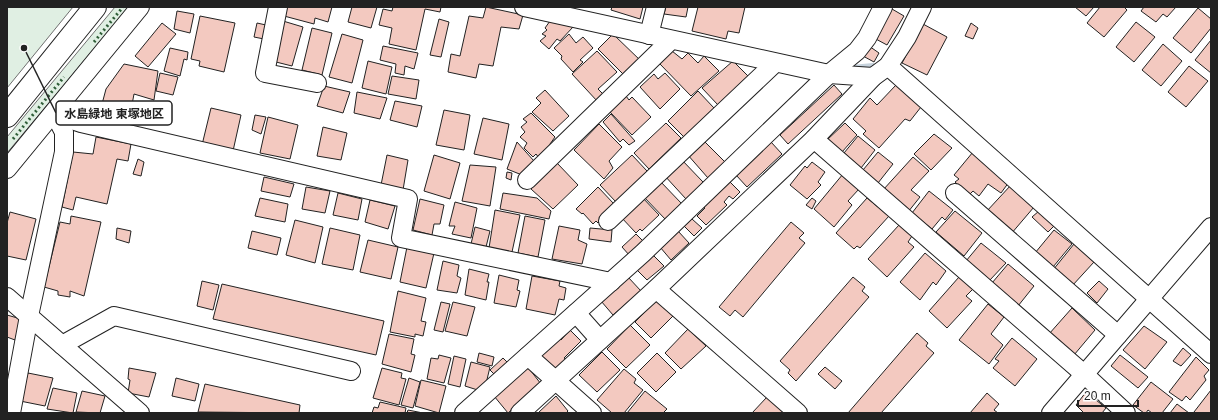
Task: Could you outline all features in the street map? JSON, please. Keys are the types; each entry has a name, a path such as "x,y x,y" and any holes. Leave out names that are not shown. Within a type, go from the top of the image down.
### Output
{"main road":[{"path":"7,116 95,7"}],"street":[{"path":"7,168 54,113 140,7"},
{"path":"278,7 264,73 317,83"},
{"path":"524,7 829,74 873,77"},
{"path":"649,35 656,7"},
{"path":"464,413 649,248 829,74 857,51 867,38 883,7"},
{"path":"520,413 656,289 814,139 873,77 888,66 907,37 922,7"},
{"path":"527,180 671,40"},
{"path":"608,221 775,62"},
{"path":"888,66 1211,354"},
{"path":"54,113 81,123 408,199 401,238 611,282"},
{"path":"11,413 29,316 64,152 64,132 54,113"},
{"path":"814,139 1084,374 1126,413"},
{"path":"955,193 1118,335"},
{"path":"1051,413 1211,227"},
{"path":"656,289 798,413"},
{"path":"7,297 140,413"},
{"path":"576,313 600,340"},
{"path":"62,345 114,316 351,371"},
{"path":"528,356 592,413"}],"green space":[{"path":"7,7 73,7 7,88"},
{"path":"115,7 129,7 7,153 7,137"}],"building":[{"path":"286,7 332,7 328,22 315,18 314,24 284,16"},
{"path":"352,7 377,7 371,28 348,22"},
{"path":"393,7 441,7 440,12 425,9 416,50 389,44 392,28 379,25 383,9 392,11"},
{"path":"486,7 523,15 519,29 501,27 493,66 479,64 476,78 448,72 451,54 460,56 469,16 483,18"},
{"path":"612,7 643,7 640,19 611,10"},
{"path":"666,7 688,7 686,17 664,14"},
{"path":"698,7 745,7 739,33 728,31 726,39 692,31"},
{"path":"1075,7 1094,7 1086,16"},
{"path":"1100,7 1124,7 1127,10 1104,37 1087,23"},
{"path":"1144,7 1176,7 1167,17 1163,14 1156,22 1141,11"},
{"path":"1198,8 1211,19 1211,28 1191,53 1173,38"},
{"path":"892,9 904,16 887,45 874,38"},
{"path":"177,11 194,14 190,33 174,29"},
{"path":"200,16 235,23 224,72 199,66 200,61 191,59"},
{"path":"439,19 449,22 441,57 430,55"},
{"path":"283,21 303,27 292,66 272,61"},
{"path":"550,21 573,27 560,41 557,39 549,49 540,41 546,36 542,34 547,30 545,28"},
{"path":"1136,22 1155,37 1134,62 1116,47"},
{"path":"162,23 176,34 148,67 135,56"},
{"path":"257,23 266,25 264,39 254,37"},
{"path":"971,23 978,28 973,39 965,36"},
{"path":"923,24 947,37 927,75 902,63"},
{"path":"312,28 332,33 322,75 302,70"},
{"path":"342,34 363,40 352,83 329,77"},
{"path":"569,34 576,43 583,37 593,48 580,60 583,62 573,72 561,59 562,56 554,48"},
{"path":"613,34 642,62 626,77 598,49"},
{"path":"1211,40 1211,73 1195,60"},
{"path":"1163,44 1182,61 1161,86 1142,70"},
{"path":"383,46 418,53 414,69 405,66 404,75 395,73 396,64 380,60"},
{"path":"869,46 879,53 874,62 863,56"},
{"path":"170,48 188,52 187,60 184,59 180,76 164,71"},
{"path":"597,51 617,72 598,89 605,96 598,102 572,74"},
{"path":"672,51 682,59 688,53 698,63 704,56 719,71 691,96 659,63"},
{"path":"368,61 392,67 386,94 362,88"},
{"path":"733,61 748,76 718,105 702,88"},
{"path":"124,64 158,71 154,100 134,94 128,126 93,119 97,101 102,104 106,89"},
{"path":"1189,66 1208,81 1186,107 1168,92"},
{"path":"160,73 178,77 173,95 156,91"},
{"path":"665,73 680,89 660,109 640,87 654,74 658,79"},
{"path":"392,76 419,80 416,99 388,94"},
{"path":"834,85 842,94 788,144 780,135"},
{"path":"896,85 921,107 910,121 905,119 879,148 863,134 866,131 853,119 870,98 877,105"},
{"path":"324,86 350,92 343,113 317,106"},
{"path":"545,90 569,116 553,131 532,112 541,103 536,98"},
{"path":"698,91 714,108 684,137 668,121"},
{"path":"357,92 387,98 380,119 354,113"},
{"path":"626,96 629,100 632,97 651,117 632,135 610,112"},
{"path":"395,101 422,106 417,127 390,120"},
{"path":"211,108 241,115 233,151 202,145"},
{"path":"444,110 470,115 464,150 436,145"},
{"path":"531,113 555,137 550,144 551,146 539,158 536,154 533,157 524,148 527,143 520,137 525,132 521,127 527,122 523,119"},
{"path":"611,114 635,141 629,145 623,139 620,142 603,122"},
{"path":"255,115 266,117 261,134 252,130"},
{"path":"268,117 298,125 290,159 260,153"},
{"path":"483,118 509,124 502,160 474,154"},
{"path":"666,123 681,138 649,169 634,153"},
{"path":"845,123 857,135 842,152 827,140"},
{"path":"599,124 622,147 609,161 613,168 604,179 574,150"},
{"path":"323,127 347,133 341,160 317,156"},
{"path":"934,134 952,148 931,170 914,154"},
{"path":"858,136 875,150 861,168 844,153"},
{"path":"96,137 131,144 128,161 117,159 107,204 76,197 73,210 62,207 73,152 93,154"},
{"path":"702,139 725,162 708,178 687,154"},
{"path":"517,142 534,161 522,175 507,169"},
{"path":"771,142 782,154 747,187 736,175"},
{"path":"878,152 893,164 878,183 863,170"},
{"path":"973,152 1009,182 1001,193 988,184 979,196 973,191 969,195 955,182 959,179 954,175"},
{"path":"387,155 408,160 403,190 381,185"},
{"path":"434,155 460,163 450,199 424,191"},
{"path":"632,155 647,171 616,202 600,185"},
{"path":"913,157 929,171 911,190 920,197 908,212 883,190"},
{"path":"138,159 144,162 141,176 133,174"},
{"path":"681,159 703,182 686,199 664,175"},
{"path":"812,162 825,172 818,182 821,185 807,199 790,185 805,166 807,168"},
{"path":"557,163 578,185 553,209 531,189"},
{"path":"470,165 496,167 490,206 462,201"},
{"path":"507,172 512,173 511,180 506,178"},
{"path":"843,174 859,189 848,201 852,205 834,227 814,209"},
{"path":"264,177 294,184 290,197 261,191"},
{"path":"659,180 682,204 666,220 643,196"},
{"path":"729,181 740,192 733,199 729,196 724,202 727,205 706,225 697,216"},
{"path":"1011,185 1034,207 1011,234 986,212"},
{"path":"306,187 330,191 325,213 302,209"},
{"path":"598,187 614,204 609,213 598,223 596,221 593,224 583,213 582,214 576,209"},
{"path":"929,191 953,210 945,220 942,217 932,229 912,213"},
{"path":"338,193 362,199 358,220 333,215"},
{"path":"503,193 537,198 551,211 549,219 500,209"},
{"path":"641,196 659,215 642,231 640,229 636,233 620,216"},
{"path":"260,198 288,204 285,222 255,216"},
{"path":"812,198 816,201 812,209 806,205"},
{"path":"867,198 889,216 860,248 857,246 854,249 836,233"},
{"path":"420,199 444,205 440,224 434,224 432,235 413,230"},
{"path":"370,200 395,206 388,229 365,222"},
{"path":"455,202 477,208 471,238 452,234 455,226 449,226"},
{"path":"495,210 520,215 512,252 489,248"},
{"path":"955,211 982,233 964,256 936,232"},
{"path":"1039,211 1055,225 1048,232 1032,217"},
{"path":"10,212 36,219 26,260 7,256 7,223"},
{"path":"71,216 101,222 84,296 70,291 70,297 58,295 58,291 44,287 60,222 70,224"},
{"path":"525,216 545,220 538,257 518,253"},
{"path":"692,219 702,228 694,236 684,226"},
{"path":"295,220 323,227 315,263 286,255"},
{"path":"791,222 804,233 799,238 805,243 743,317 735,310 730,316 719,307"},
{"path":"899,225 912,236 908,242 914,247 887,277 868,259"},
{"path":"559,226 580,230 578,240 587,244 582,264 552,259"},
{"path":"475,227 490,231 486,247 471,244"},
{"path":"117,228 131,231 129,243 116,239"},
{"path":"330,228 360,235 353,270 322,264"},
{"path":"590,228 612,230 611,242 589,239"},
{"path":"1054,230 1072,244 1053,267 1035,253"},
{"path":"252,231 281,238 277,255 248,248"},
{"path":"678,231 689,243 671,260 660,247"},
{"path":"636,234 645,243 630,256 622,247"},
{"path":"368,240 398,247 391,279 360,272"},
{"path":"981,243 1006,263 989,281 966,261"},
{"path":"1074,244 1094,262 1072,286 1053,270"},
{"path":"407,247 434,253 426,288 400,282"},
{"path":"925,253 946,271 936,285 933,282 920,300 900,282"},
{"path":"653,255 664,266 647,280 636,269"},
{"path":"443,261 459,265 457,276 461,278 457,293 437,290"},
{"path":"1008,264 1034,286 1018,306 992,283"},
{"path":"469,269 489,274 486,300 465,295"},
{"path":"499,275 519,280 517,290 520,291 516,307 494,303"},
{"path":"532,276 560,281 559,286 566,288 564,300 559,299 555,315 526,309"},
{"path":"628,277 641,291 613,315 601,301"},
{"path":"853,277 865,287 862,291 869,297 796,381 788,373 790,370 780,361"},
{"path":"959,277 973,289 966,296 972,301 947,328 929,311"},
{"path":"202,281 219,285 213,310 197,306"},
{"path":"1099,281 1108,289 1097,303 1087,293"},
{"path":"222,284 384,321 376,355 213,319"},
{"path":"398,291 426,298 421,321 426,322 423,336 415,334 415,337 390,332"},
{"path":"657,300 673,316 651,338 635,322"},
{"path":"441,302 450,304 443,332 434,330"},
{"path":"453,302 475,307 467,336 445,331"},
{"path":"988,304 1004,317 991,334 1003,345 989,364 959,340"},
{"path":"1072,308 1095,330 1074,355 1049,334"},
{"path":"7,315 21,319 15,340 7,337"},
{"path":"630,325 650,345 626,368 607,349"},
{"path":"1144,326 1167,342 1145,369 1123,350"},
{"path":"688,329 706,346 681,369 665,353"},
{"path":"570,330 581,341 564,358 567,360 556,371 541,356 559,338 561,340"},
{"path":"917,333 928,343 926,346 934,353 881,413 848,413"},
{"path":"389,334 414,339 411,354 415,355 411,372 382,364"},
{"path":"1012,338 1037,359 1015,386 993,368 999,361 995,359"},
{"path":"1183,348 1191,355 1181,366 1173,361"},
{"path":"602,352 620,370 597,392 579,375"},
{"path":"479,353 494,357 492,366 477,362"},
{"path":"657,353 676,372 656,392 637,373"},
{"path":"439,355 451,358 444,383 427,379 431,358 438,359"},
{"path":"1120,355 1148,377 1138,388 1111,366"},
{"path":"454,356 466,359 460,387 448,384"},
{"path":"1196,357 1209,370 1204,376 1206,380 1190,400 1186,396 1182,401 1169,392"},
{"path":"503,358 511,366 498,378 490,370"},
{"path":"471,362 490,367 484,392 465,386"},
{"path":"527,366 541,384 508,413 494,396"},
{"path":"825,367 842,381 835,389 818,374"},
{"path":"129,368 156,373 149,397 128,393 130,380 128,379"},
{"path":"382,368 402,373 401,378 406,379 399,405 373,398"},
{"path":"624,369 636,379 634,383 643,390 624,413 612,413 597,400"},
{"path":"28,373 53,378 45,406 20,401"},
{"path":"176,378 199,384 195,401 172,396"},
{"path":"409,378 420,382 413,408 401,405"},
{"path":"421,380 446,386 439,413 415,406"},
{"path":"1151,382 1173,399 1162,413 1152,413 1148,410 1144,413 1133,405"},
{"path":"205,384 300,405 299,413 198,412"},
{"path":"53,388 77,393 73,413 47,409"},
{"path":"1211,390 1211,413 1194,412"},
{"path":"82,391 105,396 100,413 76,412"},
{"path":"645,391 667,409 663,413 627,413"},
{"path":"1086,392 1106,408 1102,413 1084,413 1076,405"},
{"path":"987,393 999,404 994,410 998,413 970,413"},
{"path":"556,396 568,411 566,413 538,413"},
{"path":"767,397 783,411 782,413 752,413"},
{"path":"380,402 406,408 405,413 372,413 374,407 378,408"},
{"path":"1177,404 1189,413 1170,413"},
{"path":"408,410 423,413 407,413"}],"waterway":[{"path":"852,68 873,66"}],"hedge":[{"path":"94,42 123,7"},
{"path":"13,139 64,77"}],"place":[{"name":"水島緑地 東塚地区","path":"24,48"}]}
